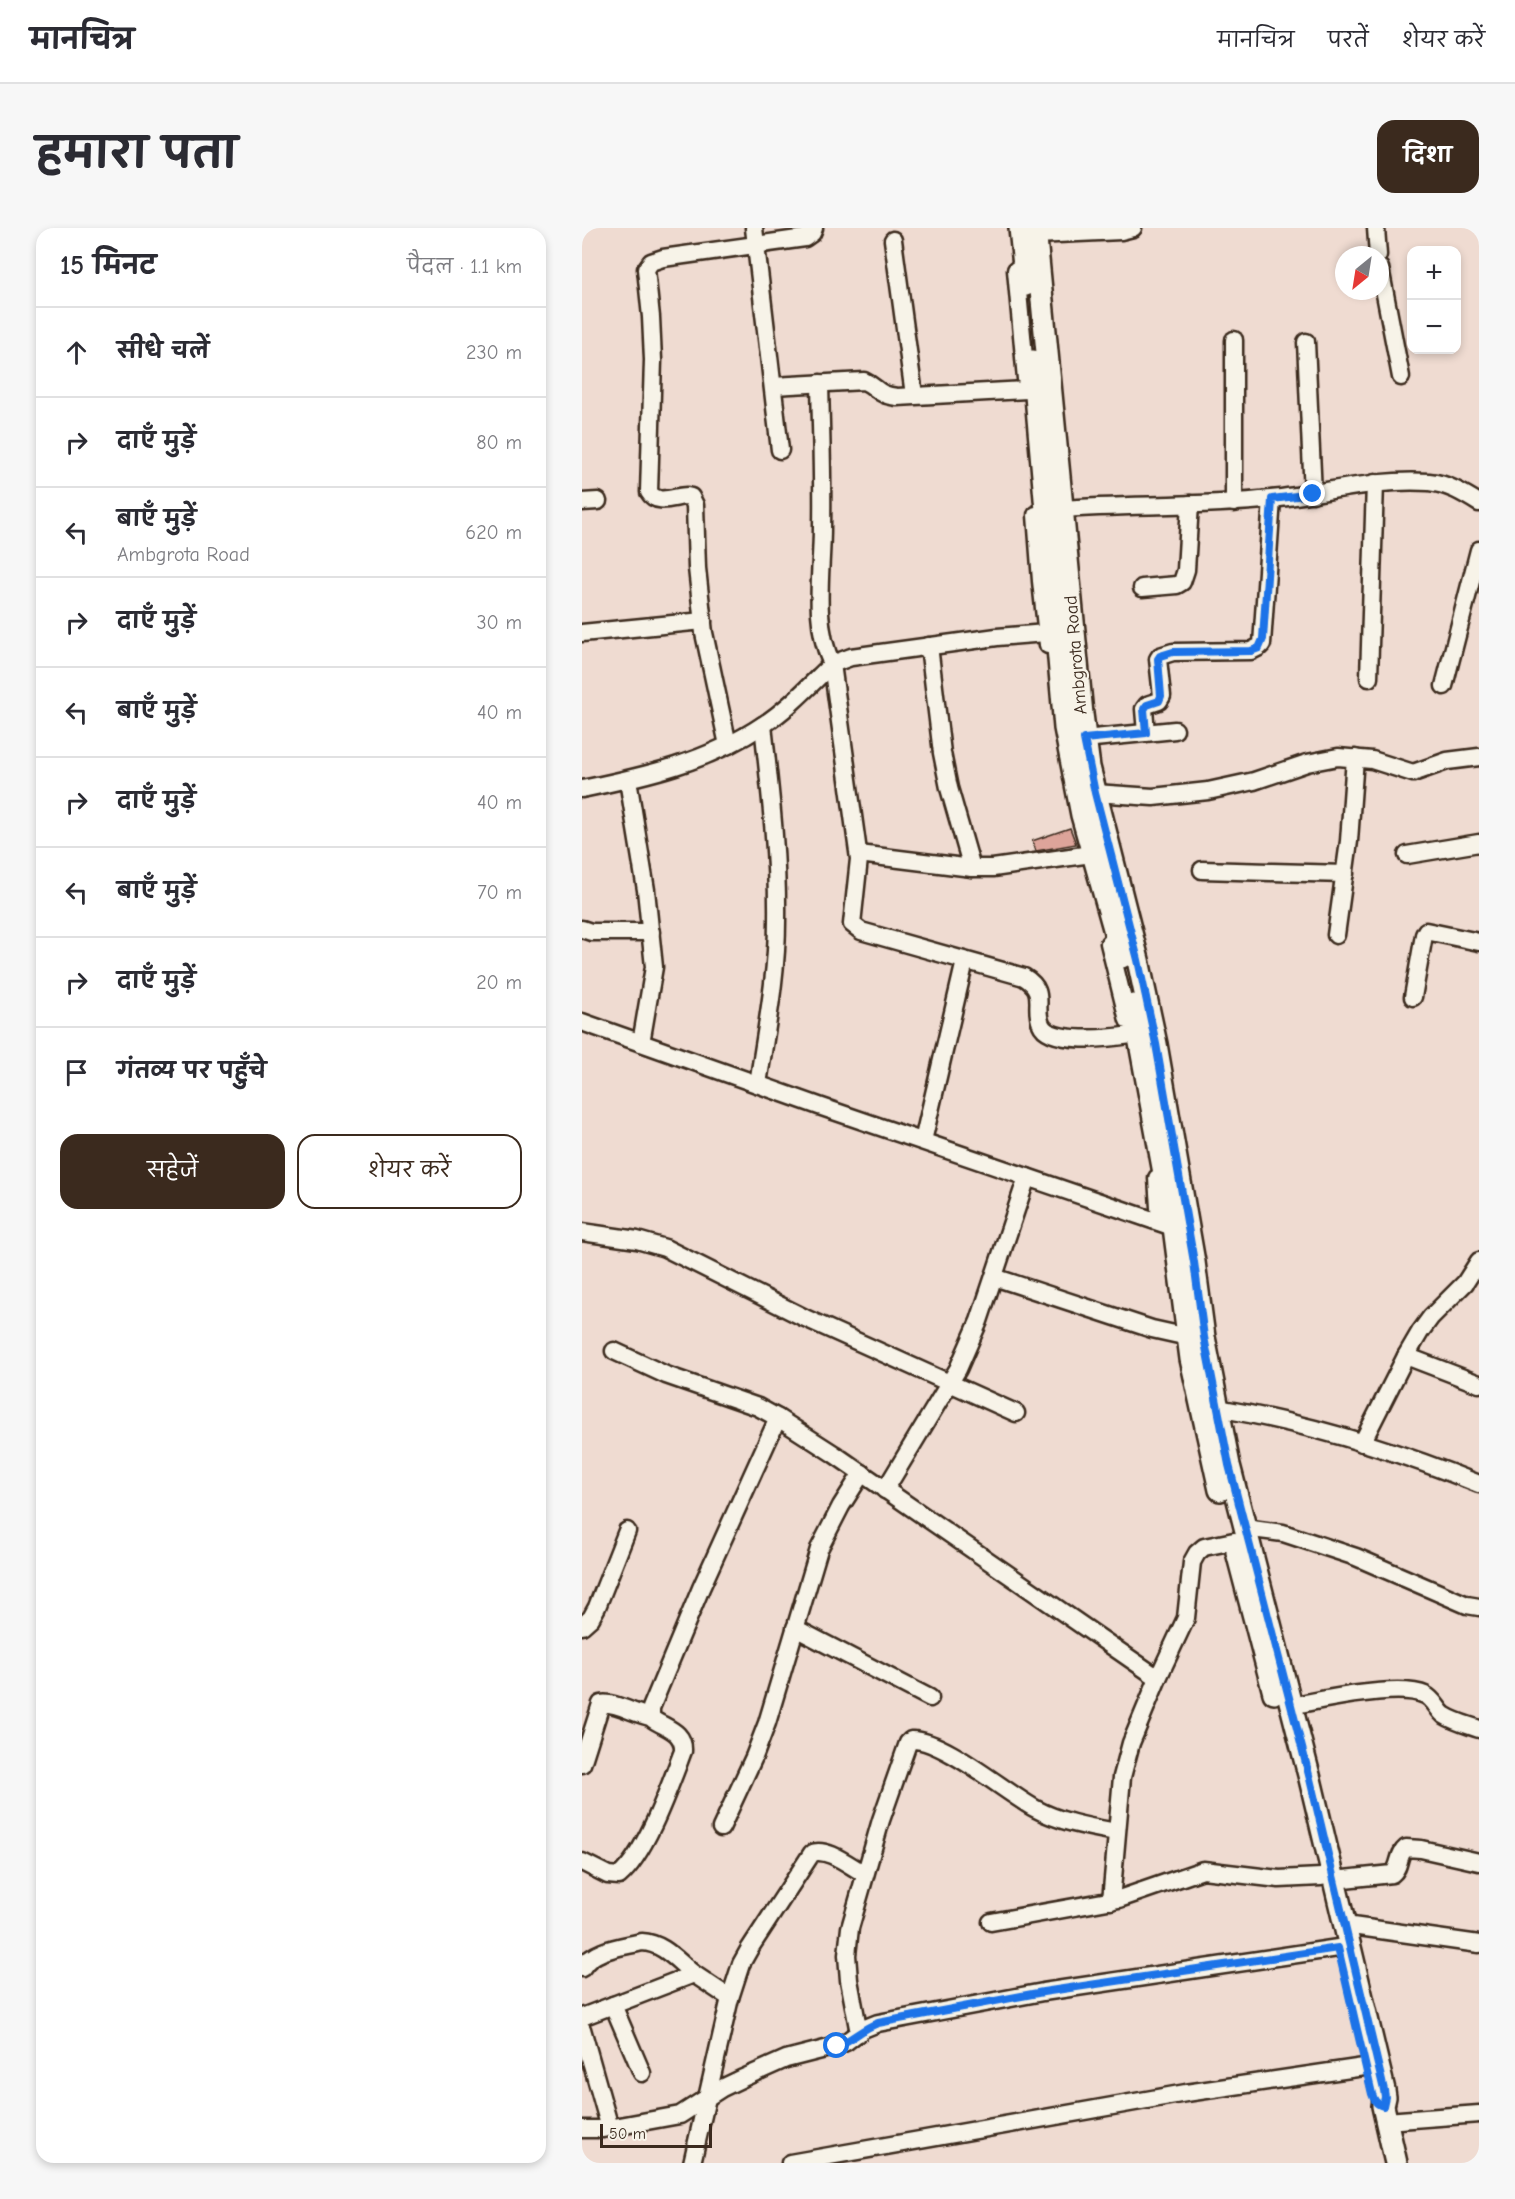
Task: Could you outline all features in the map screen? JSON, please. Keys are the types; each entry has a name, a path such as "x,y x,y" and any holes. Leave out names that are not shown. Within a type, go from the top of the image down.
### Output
{"main road":[{"name":"Ambgrota Road","path":"1030,230 1062,509 1084,739 1156,1044 1239,1534 1291,1706 1328,1879 1345,1924 1384,2090 1384,2113 1396,2163"},
{"path":"1030,230 1030,314 1065,728 1082,815 1120,947 1134,1011 1167,1225 1204,1425 1239,1534 1328,1879 1338,1948 1364,2067 1373,2098 1384,2113"}],"street":[{"path":"754,228 780,450"},
{"path":"728,745 703,621 694,502 687,496 657,500 651,496 650,492 653,360 646,270 651,262 663,258 805,238 812,233 814,228"},
{"path":"1011,228 1027,390 1041,581 1058,735 1084,855 1117,971 1167,1225"},
{"path":"1030,230 1121,231 1133,228"},
{"path":"1376,228 1377,246"},
{"path":"893,240 914,395"},
{"path":"1386,300 1401,377"},
{"path":"1234,340 1234,503"},
{"path":"1306,342 1313,494"},
{"path":"773,386 864,381 883,395 1027,390"},
{"path":"820,383 822,529 819,599 824,649 832,664 859,854 852,920 855,928 861,932 1024,977 1031,981 1040,998 1042,1027 1052,1035 1110,1038 1131,1035"},
{"path":"1062,509 1234,503 1313,494 1375,483 1429,482 1454,488 1479,503"},
{"path":"1369,678 1375,483"},
{"path":"1146,733 1144,709 1147,705 1159,701 1161,696 1158,659 1160,656 1173,652 1251,651 1262,644 1272,499"},
{"path":"1142,588 1177,585 1182,582 1187,560 1190,504"},
{"path":"1444,686 1479,550"},
{"path":"582,633 703,621"},
{"path":"582,789 646,776 703,757 728,745 763,725 832,664 851,657 1046,633"},
{"path":"929,646 942,753 949,788 972,868"},
{"path":"758,1084 773,983 777,922 771,809 763,725"},
{"path":"1084,739 1175,730"},
{"path":"1095,793 1153,797 1197,793 1254,782 1320,760 1338,757 1386,763 1401,771 1413,772 1447,760 1479,757"},
{"path":"1336,935 1349,841 1354,758"},
{"path":"628,780 651,932 654,967 641,1043"},
{"path":"1407,855 1479,843"},
{"path":"859,854 972,868 993,868 1084,855"},
{"path":"1202,870 1345,874"},
{"path":"582,929 591,932 651,932"},
{"path":"1413,997 1426,931 1479,942"},
{"path":"923,1141 965,961"},
{"path":"582,1022 1167,1225"},
{"path":"885,1490 951,1384 979,1321 1027,1177"},
{"path":"582,1232 637,1240 665,1248 805,1318 1017,1413"},
{"path":"1362,1443 1406,1356 1431,1317 1472,1286 1479,1261"},
{"path":"994,1277 1152,1329 1188,1337"},
{"path":"614,1351 666,1375 758,1407 778,1418 862,1473 1158,1678"},
{"path":"1406,1356 1479,1384"},
{"path":"1217,1408 1274,1418 1362,1443 1446,1470 1479,1484"},
{"path":"651,1718 651,1708 701,1588 778,1418"},
{"path":"721,1828 767,1723 819,1549 862,1473"},
{"path":"582,1626 591,1618 597,1607 627,1531"},
{"path":"1111,1901 1116,1832 1126,1759 1158,1678 1186,1618 1195,1557 1204,1547 1239,1534 1293,1536 1379,1566 1467,1605 1479,1607"},
{"path":"795,1628 930,1698"},
{"path":"1291,1706 1332,1698 1409,1691 1424,1694 1443,1714 1479,1729"},
{"path":"582,1764 601,1704 607,1703 651,1718 680,1736 683,1743 664,1802 633,1860 619,1876 608,1875 582,1862"},
{"path":"859,2032 849,1980 847,1955 850,1928 881,1820 911,1740 926,1742 971,1765 1012,1795 1048,1814 1116,1832"},
{"path":"991,1922 1111,1901 1203,1870 1279,1879 1328,1879 1392,1874 1398,1869 1401,1852 1406,1848 1421,1849 1479,1862"},
{"path":"692,2163 729,1998 741,1964 750,1948 812,1853 820,1851 828,1854 865,1874"},
{"path":"1345,1924 1479,1944"},
{"path":"582,1968 590,1957 600,1953 649,1942 660,1947 729,1998"},
{"path":"582,2129 610,2128 680,2115 722,2088 786,2059 837,2046 878,2023 1043,1992 1338,1948"},
{"path":"582,2017 694,1974"},
{"path":"613,2005 642,2073"},
{"path":"582,2029 610,2128"},
{"path":"790,2163 1186,2092 1364,2067"},
{"path":"1384,2113 1479,2114"}],"building":[{"path":"1070,828 1076,844 1036,851 1032,841"}],"route":[{"path":"837,2046 853,2038 869,2025 878,2023 1043,1992 1338,1948 1364,2067 1374,2100 1383,2106 1384,2090 1345,1924 1229,1465 1204,1337 1194,1262 1156,1044 1084,739 1146,733 1143,711 1147,705 1159,701 1161,696 1158,659 1165,653 1251,651 1259,648 1263,639 1272,499 1313,494"}]}
